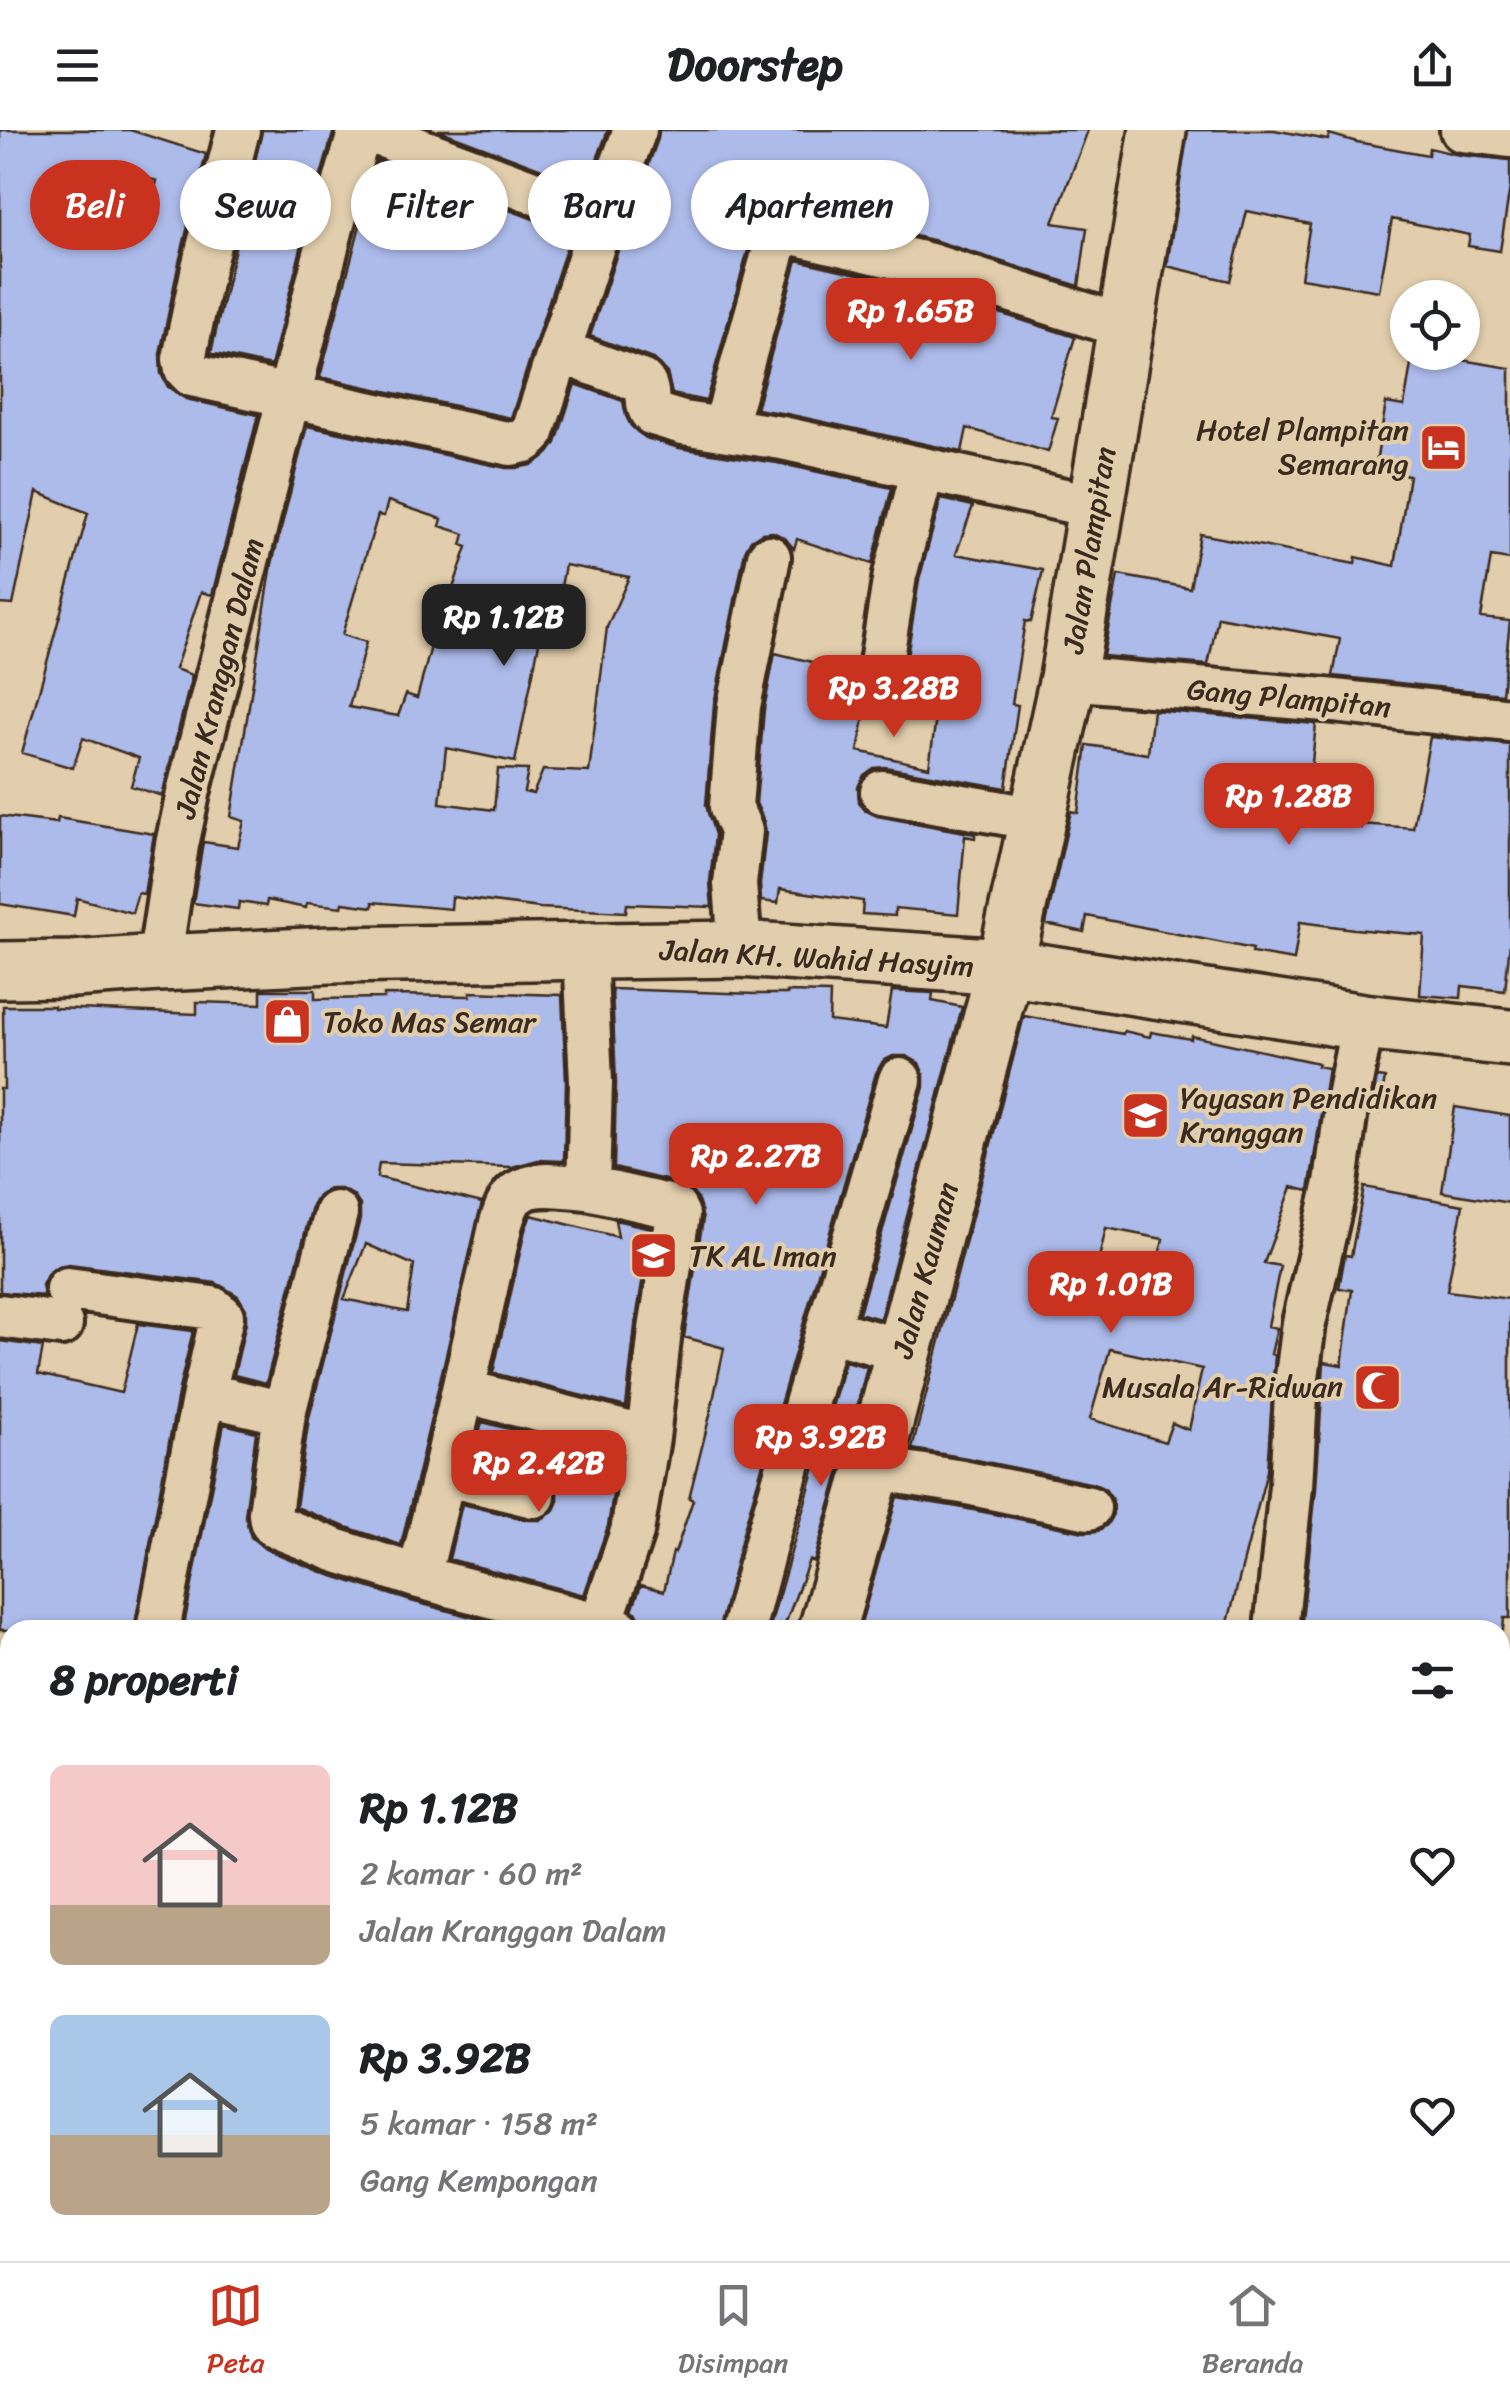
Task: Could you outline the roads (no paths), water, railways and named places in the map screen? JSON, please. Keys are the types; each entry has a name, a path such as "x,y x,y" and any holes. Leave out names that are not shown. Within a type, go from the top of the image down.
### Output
{"street":[{"path":"238,130 184,363 192,375 519,444 532,435 592,250"},
{"name":"Jalan Kranggan Dalam","path":"159,963 189,789 360,130"},
{"path":"368,130 528,190"},
{"path":"624,160 636,130"},
{"name":"Jalan Plampitan","path":"1006,967 1068,678 1158,130"},
{"path":"1462,130 1510,136"},
{"path":"724,428 778,236 784,232 930,265 1126,326"},
{"path":"559,350 643,382 648,388 652,414 683,423 782,438 1096,508"},
{"path":"880,663 895,575 923,470"},
{"path":"740,949 735,884 741,831 731,807 739,706 769,556"},
{"name":"Gang Plampitan","path":"1068,678 1510,720"},
{"path":"882,792 1038,819"},
{"name":"Jalan KH. Wahid Hasyim","path":"0,970 330,955 740,949 1006,967 1363,1022 1510,1038"},
{"path":"584,952 591,1082 588,1188"},
{"name":"Jalan Kauman","path":"830,1620 1006,967"},
{"path":"1277,1620 1304,1323 1336,1183 1363,1022"},
{"path":"746,1620 900,1080"},
{"path":"419,1577 507,1207 515,1194 528,1188 588,1188 668,1206 678,1215 648,1438 632,1532 611,1620"},
{"path":"336,1213 284,1414 270,1520 275,1526 334,1550 579,1620"},
{"path":"0,1316 64,1307 212,1308 219,1312 222,1320 160,1620"},
{"path":"828,1330 904,1352"},
{"path":"463,1391 648,1438"},
{"path":"204,1394 284,1414"},
{"path":"873,1468 1089,1508"},
{"path":"444,1474 534,1496"}],"place":[{"name":"Hotel Plampitan Semarang","path":"1444,447"},
{"name":"Toko Mas Semar","path":"288,1022"},
{"name":"Yayasan Pendidikan Kranggan","path":"1145,1115"},
{"name":"TK AL Iman","path":"654,1256"},
{"name":"Musala Ar-Ridwan","path":"1378,1387"}]}
